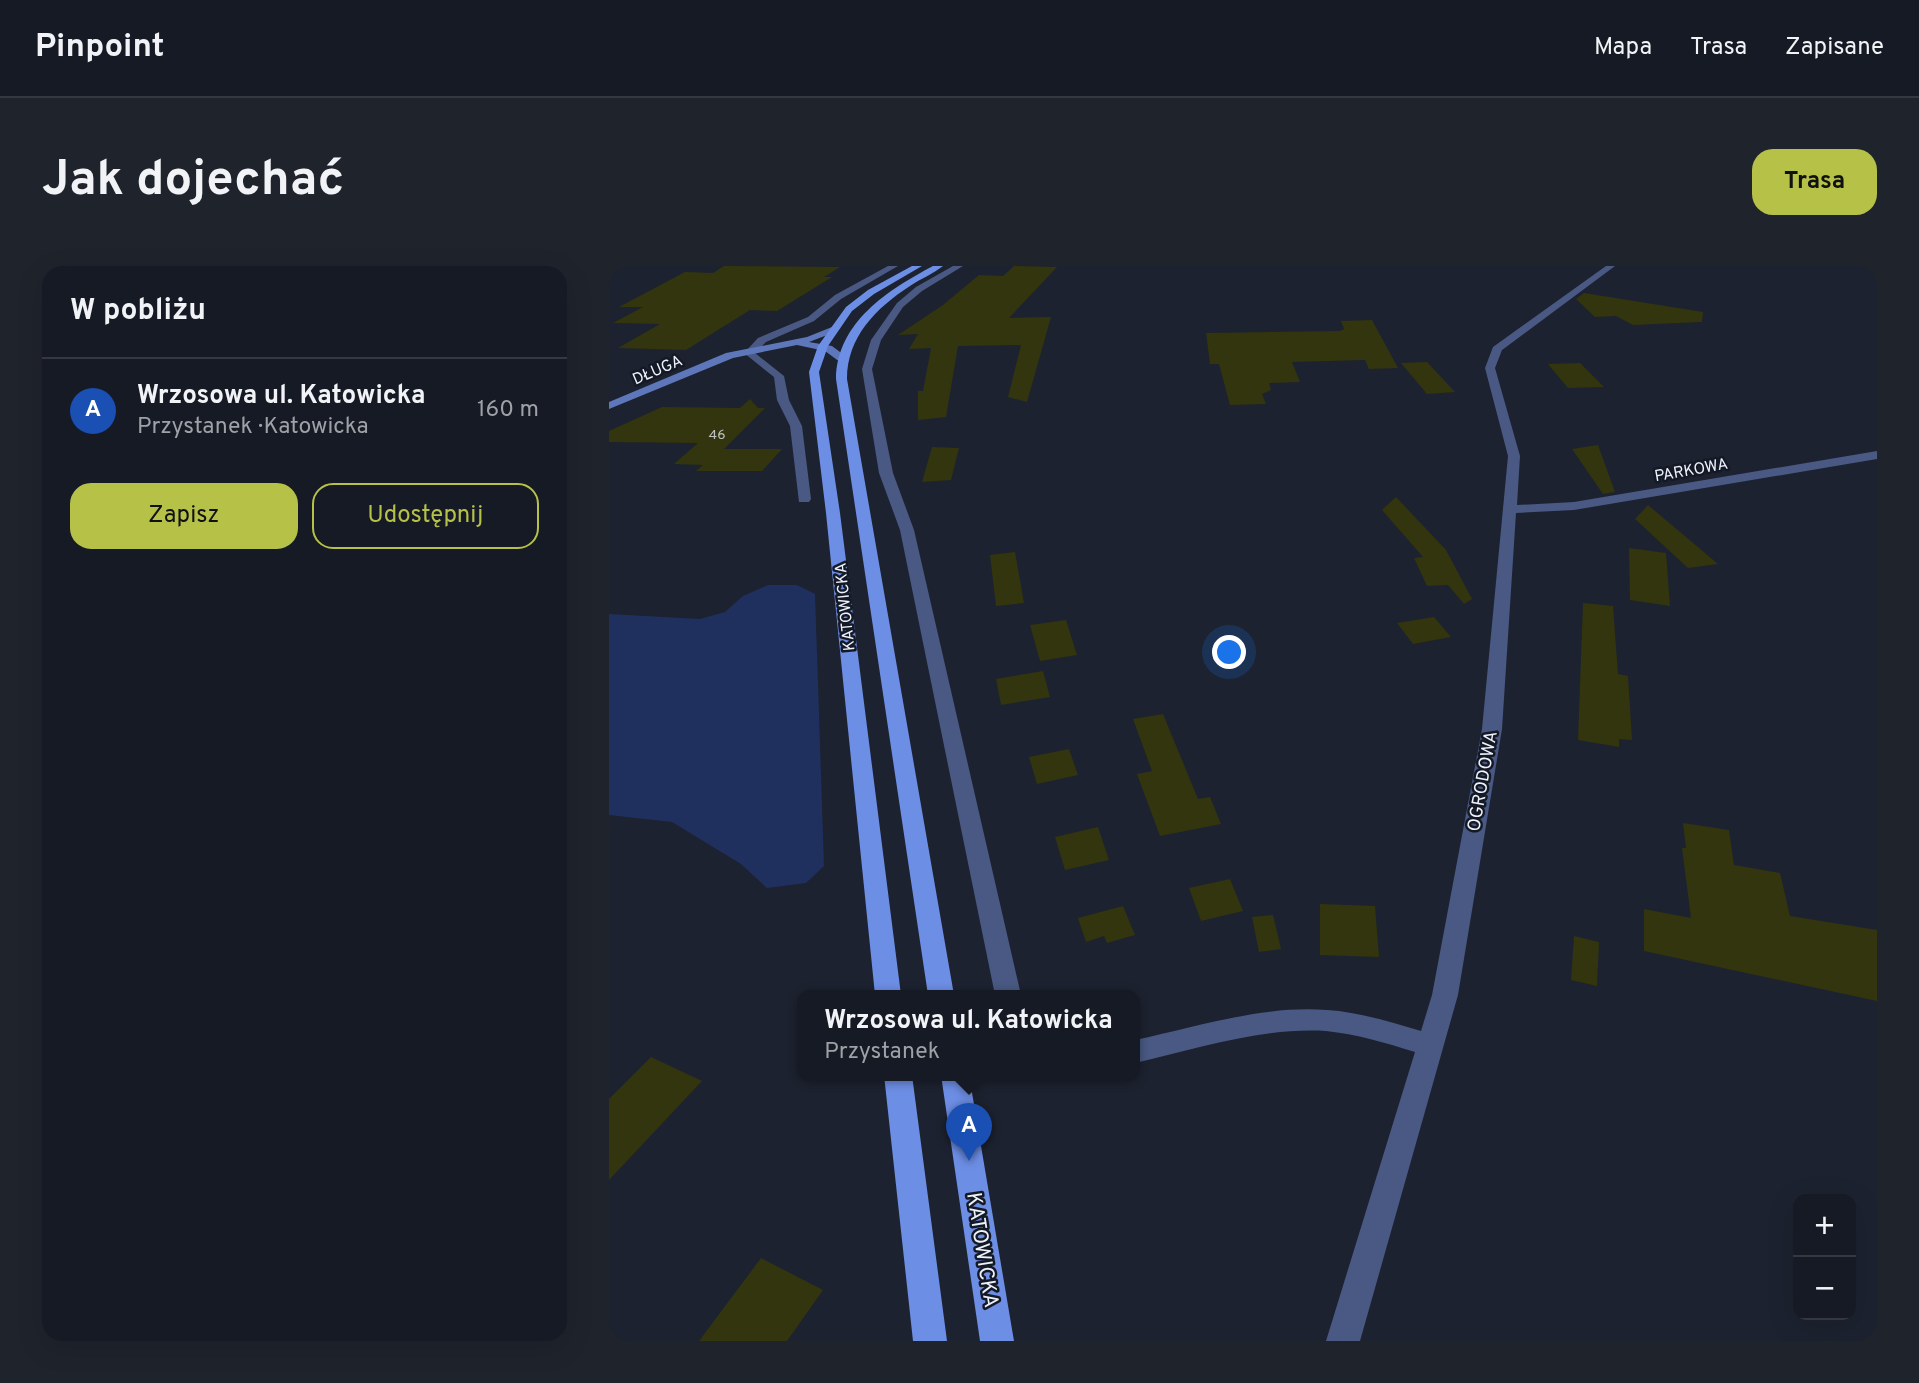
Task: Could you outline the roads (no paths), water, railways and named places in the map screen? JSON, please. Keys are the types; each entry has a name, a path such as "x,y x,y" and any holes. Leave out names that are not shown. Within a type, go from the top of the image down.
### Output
{"main road":[{"name":"KATOWICKA","path":"887,990 833,513 815,395 820,354 832,330 849,309 871,292 918,266"},
{"name":"KATOWICKA","path":"939,266 905,285 876,307 853,336 844,360 842,375 845,408 940,990"},
{"path":"899,1081 930,1341"},
{"name":"KATOWICKA","path":"956,1081 997,1341"}],"street":[{"path":"804,499 796,426 782,400 779,376 750,351 762,341 811,319 850,290 894,266"},
{"path":"959,266 907,298 877,337 869,353 867,369 886,473 907,530 1007,990"},
{"name":"OGRODOWA","path":"1343,1341 1445,995 1492,729 1514,456 1490,368 1497,349 1611,266"},
{"name":"DŁUGA","path":"609,406 717,360 790,344 832,330"},
{"name":"DŁUGA","path":"750,351 820,354 853,336"},
{"name":"DŁUGA","path":"790,344 820,354"},
{"path":"764,352 820,354 832,349 844,360"},
{"name":"PARKOWA","path":"1510,509 1535,510 1574,506 1877,455"},
{"path":"1140,1051 1268,1023 1311,1020 1356,1024 1430,1045"}],"place":[{"name":"Wrzosowa ul. Katowicka","path":"969,1161"}]}
